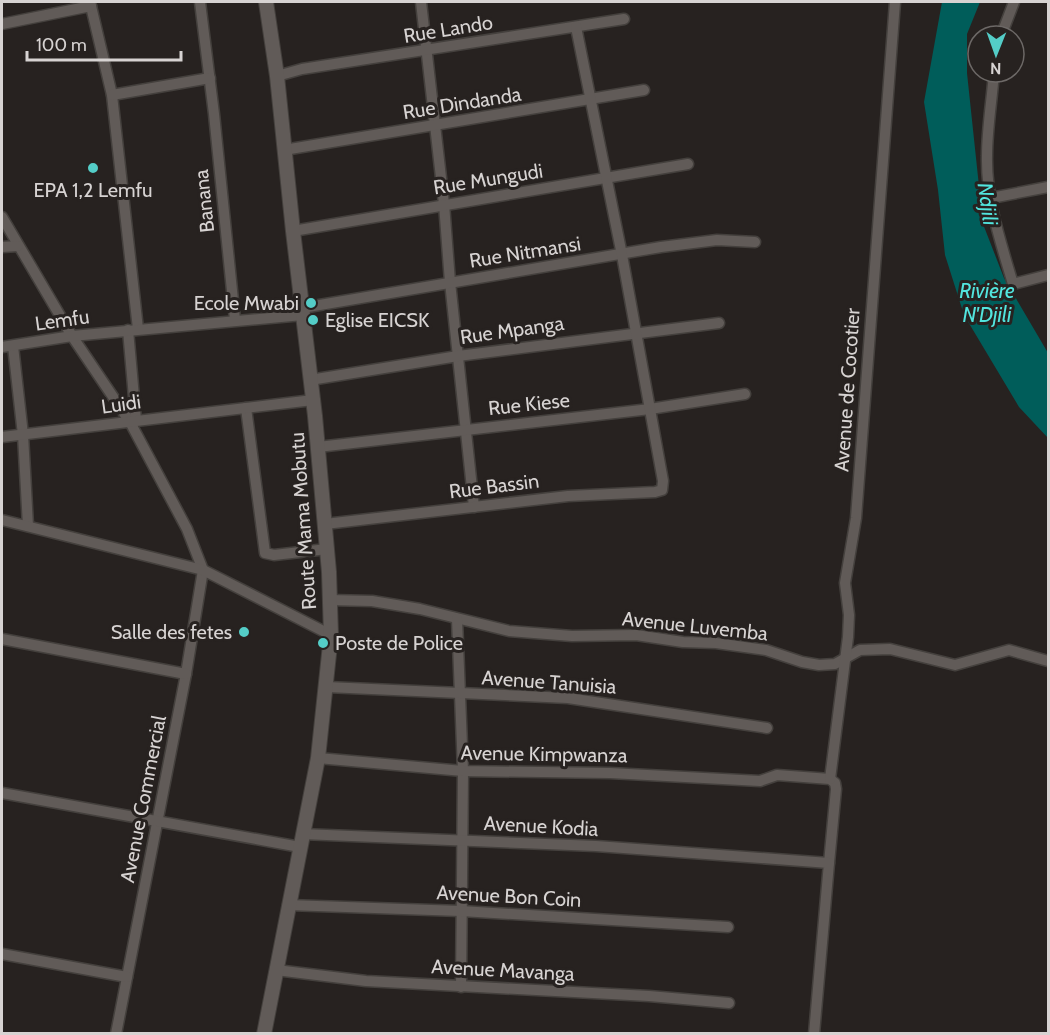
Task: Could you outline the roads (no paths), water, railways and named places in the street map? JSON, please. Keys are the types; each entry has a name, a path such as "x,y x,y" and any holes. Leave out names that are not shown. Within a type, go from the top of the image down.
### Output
{"street":[{"name":"Banana","path":"200,2 235,320"},
{"name":"Route Mama Mobutu","path":"264,1034 318,758 331,635 327,549 318,447 284,150 278,76 266,2"},
{"path":"421,2 474,507"},
{"name":"Avenue de Cocotier","path":"814,1034 836,789 835,783 830,779 848,637 849,615 845,583 855,518 895,2"},
{"path":"1005,24 1014,2"},
{"path":"2,24 90,4 112,94 133,330 133,421"},
{"name":"Rue Lando","path":"278,76 302,69 624,19"},
{"path":"576,27 650,409"},
{"path":"112,94 210,78"},
{"path":"993,84 987,157 991,198 1013,284 1048,275"},
{"name":"Rue Dindanda","path":"284,150 644,90"},
{"name":"Rue Mungudi","path":"293,231 688,164"},
{"path":"991,198 1048,187"},
{"path":"2,217 72,336 133,421 187,529 203,570"},
{"name":"Rue Nitmansi","path":"302,311 450,282 661,247 717,240 755,242"},
{"path":"2,248 18,246"},
{"path":"133,330 302,311"},
{"name":"Rue Mpanga","path":"310,380 458,356 719,323"},
{"name":"Lemfu","path":"2,347 72,336 133,330"},
{"path":"13,346 23,435 28,526"},
{"name":"Rue Kiese","path":"318,447 650,409 745,394"},
{"name":"Luidi","path":"2,437 313,400"},
{"path":"246,408 265,553 274,555 327,549"},
{"name":"Rue Bassin","path":"325,524 568,496 662,490 664,485 650,409"},
{"path":"2,520 203,570 331,635"},
{"name":"Avenue Commercial","path":"116,1034 186,674 203,570"},
{"name":"Avenue Luvemba","path":"329,600 372,601 420,609 509,632 572,636 636,635 683,642 716,643 766,650 819,665 835,664 860,650 890,649 955,665 1009,650 1048,661"},
{"path":"457,619 463,771 461,987"},
{"path":"2,639 186,674"},
{"name":"Avenue Tanuisia","path":"327,687 567,698 766,728"},
{"name":"Avenue Kimpwanza","path":"318,758 463,771 610,773 760,781 777,775 830,779"},
{"name":"Avenue Kodia","path":"2,793 156,821 301,841 461,840 596,846 829,863"},
{"name":"Avenue Bon Coin","path":"288,905 461,911 728,927"},
{"path":"2,954 127,977"},
{"name":"Avenue Mavanga","path":"276,970 366,981 582,992 729,1003"}],"water":[{"name":"Rivière N'Djili","path":"942,2 980,2 971,24 966,24 966,84 968,84 983,224 1004,278 1048,353 1048,438 1019,407 964,315 945,255 938,190 924,102"}],"place":[{"name":"EPA 1,2 Lemfu","path":"93,168"},
{"name":"Ecole Mwabi","path":"311,303"},
{"name":"Eglise EICSK","path":"313,320"},
{"name":"Salle des fetes","path":"244,632"},
{"name":"Poste de Police","path":"323,643"}],"water label":[{"name":"Ndjili","path":"988,204"}]}
